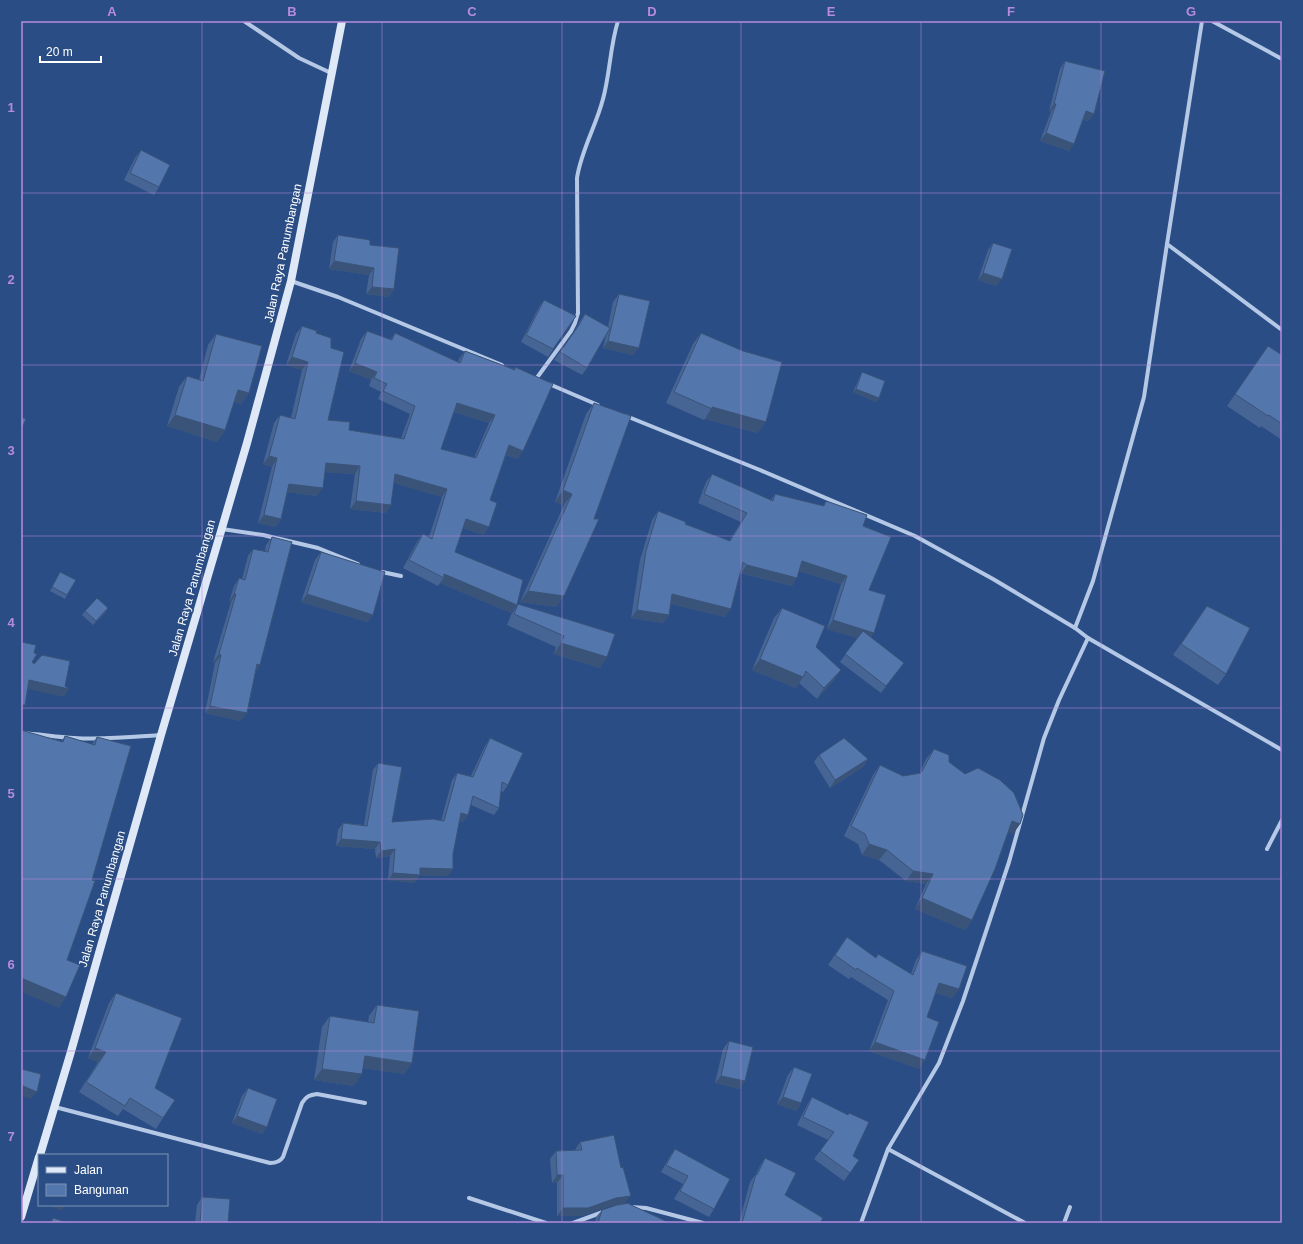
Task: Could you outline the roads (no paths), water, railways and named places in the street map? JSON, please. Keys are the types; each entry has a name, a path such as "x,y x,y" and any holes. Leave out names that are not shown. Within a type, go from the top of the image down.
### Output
{"main road":[{"name":"Jalan Raya Panumbangan","path":"40,1154 247,443 292,281 342,21"},
{"name":"Jalan Raya Panumbangan","path":"21,1217 38,1159"}],"street":[{"path":"244,21 299,58 332,74"},
{"path":"536,379 571,331 578,313 577,178 580,164 598,116 605,90 618,21"},
{"path":"1075,628 1093,581 1144,397 1202,21"},
{"path":"1212,21 1282,58"},
{"path":"1167,244 1282,330"},
{"path":"292,281 338,297 506,367"},
{"path":"528,376 605,407"},
{"path":"620,413 760,470 915,536 953,556 1075,628 1088,638 1282,750"},
{"path":"222,529 263,535 318,548 360,565"},
{"path":"380,572 401,576"},
{"path":"861,1223 888,1149 938,1063 963,1001 1009,862 1044,738 1059,700 1088,638"},
{"path":"21,733 73,738 108,739 161,734"},
{"path":"1267,849 1282,820"},
{"path":"54,1107 270,1163 276,1163 281,1161 283,1157 302,1103 306,1097 317,1094 365,1103"},
{"path":"888,1149 1025,1223"},
{"path":"469,1198 546,1223"},
{"path":"628,1207 646,1208 703,1223"},
{"path":"1064,1223 1070,1207"},
{"path":"573,1223 605,1211"}]}
